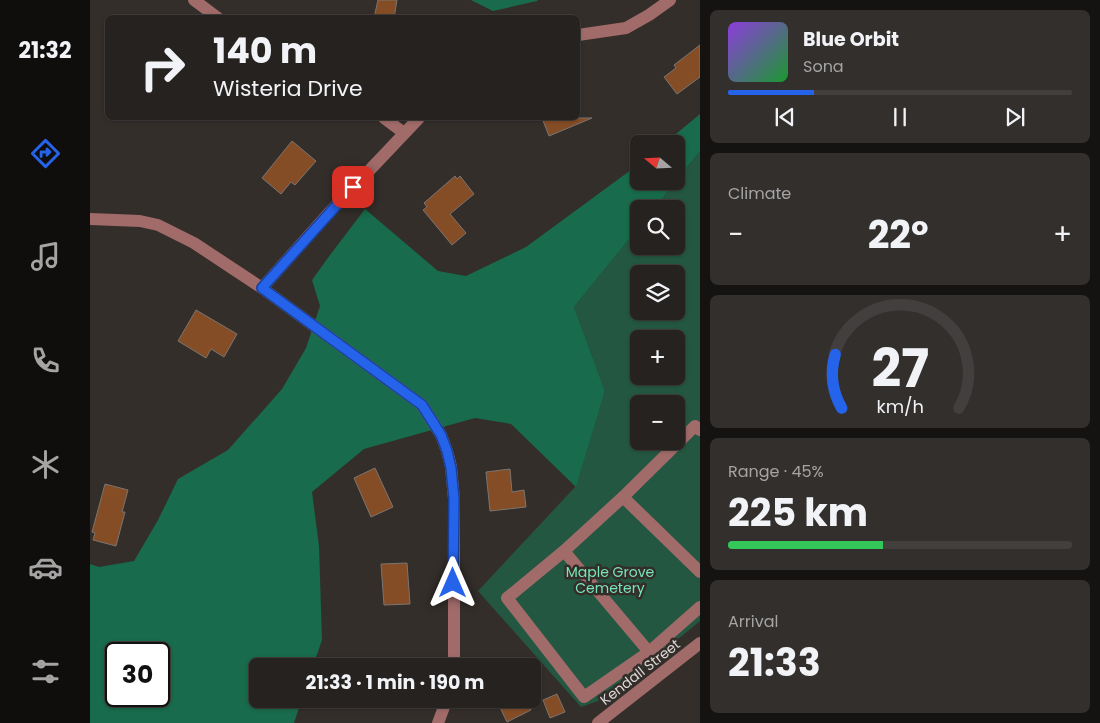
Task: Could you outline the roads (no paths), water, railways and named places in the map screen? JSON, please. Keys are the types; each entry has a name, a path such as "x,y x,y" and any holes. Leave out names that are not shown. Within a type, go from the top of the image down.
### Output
{"street":[{"path":"194,0 214,15"},
{"path":"580,35 626,28 649,16 670,0"},
{"path":"387,120 404,133"},
{"path":"262,288 328,214 417,120"},
{"path":"90,218 140,221 158,225 194,243 262,288 422,405 441,435 451,468 454,499 454,658"},
{"path":"700,430 695,426 623,497 564,551 507,598 584,697 648,652 700,607"},
{"path":"623,497 700,572"},
{"path":"564,551 648,652"},
{"name":"Kendall Street","path":"598,723 700,643"},
{"path":"438,723 444,708"}],"park label":[{"name":"Maple Grove Cemetery","path":"610,580"}]}
